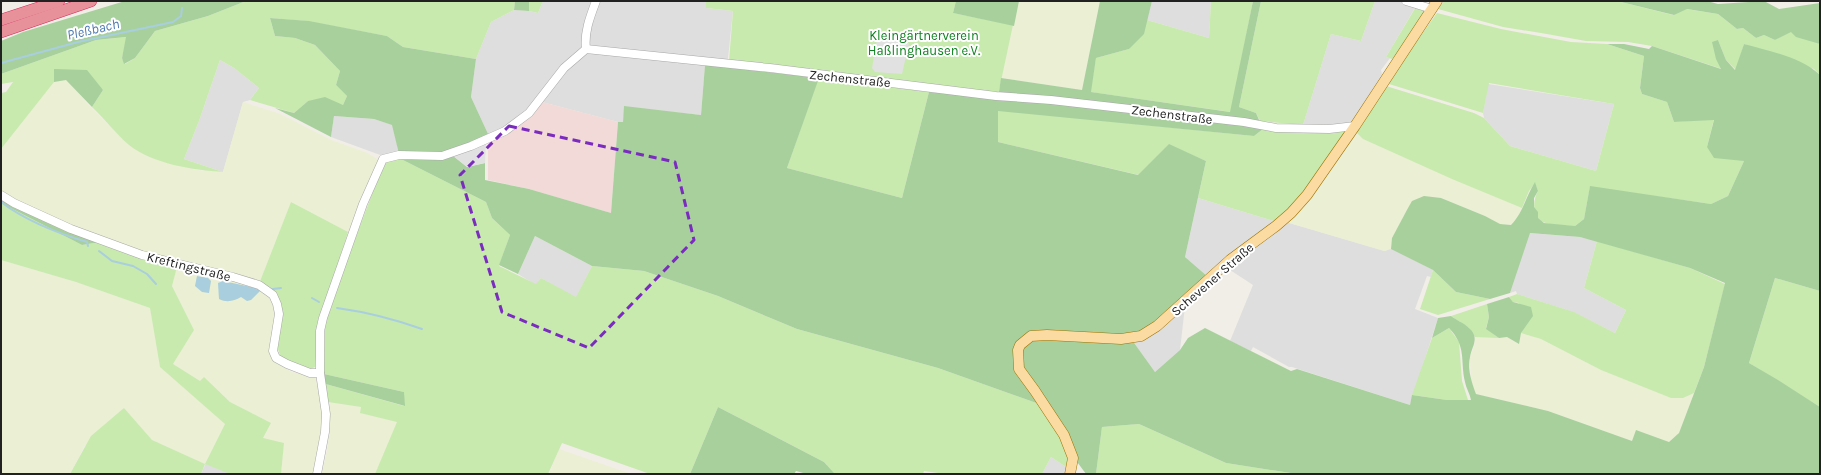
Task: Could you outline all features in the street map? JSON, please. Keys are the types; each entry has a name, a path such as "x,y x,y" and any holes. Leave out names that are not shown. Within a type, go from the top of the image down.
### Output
{"highway":[{"path":"1,20 59,1"},
{"path":"1,32 91,1"}],"main road":[{"name":"Schevener Straße","path":"1070,474 1073,458 1064,435 1019,369 1018,350 1020,345 1031,336 1047,335 1121,339 1141,336 1157,326 1230,260 1291,213 1307,195 1355,126 1434,5"}],"street":[{"path":"317,474 325,432 326,414 320,374 320,331 323,318 363,204 383,159 399,155 442,156 472,146 505,131 529,113 564,68 586,50 585,39 587,26 596,1"},
{"path":"1406,1 1434,5"},
{"name":"Zechenstraße","path":"586,50 770,68 1003,96 1244,122 1276,128 1329,129 1355,126"},
{"name":"Kreftingstraße","path":"1,195 14,203 70,229 142,255 233,277 259,285 272,296 277,304 279,314 273,352 276,358 310,373 320,374"}],"highlighted area":[{"path":"509,126 675,162 694,240 589,348 502,312 460,175"}],"shaded area":[{"path":"543,1 594,1 584,50 528,111 505,129 489,136 471,97 476,59 491,22 514,10 538,13"},
{"path":"598,1 706,1 706,8 733,11 727,68 705,66 701,115 625,107 623,122 618,122 542,102 563,73 574,63 587,38"},
{"path":"1152,1 1211,1 1209,38 1147,20"},
{"path":"1375,1 1419,1 1386,57 1390,58 1381,70 1382,74 1351,124 1303,125 1331,34 1361,41"},
{"path":"877,40 909,43 902,74 875,72 872,68"},
{"path":"220,60 234,68 259,88 250,100 243,102 223,172 184,159"},
{"path":"1488,84 1614,104 1596,171 1510,146 1484,118 1483,113"},
{"path":"542,102 618,122 611,213 529,189 488,180 488,140"},
{"path":"334,116 374,119 393,125 399,154 383,156 331,137"},
{"path":"486,141 485,163 467,167 452,155"},
{"path":"1198,198 1277,222 1207,276 1185,257"},
{"path":"1286,222 1385,251 1391,248 1433,270 1431,277 1427,276 1415,309 1438,318 1410,405 1289,367 1253,347 1251,351 1230,341 1253,285 1227,268"},
{"path":"1529,233 1580,237 1597,241 1584,288 1626,310 1615,333 1573,312 1517,294 1516,291 1510,293"},
{"path":"535,236 592,266 576,298 541,278 536,285 518,274"},
{"path":"1185,306 1180,350 1155,372 1132,340"},
{"path":"1051,457 1069,469 1068,474 1042,474"},
{"path":"206,463 232,474 201,474"}],"green space":[{"path":"125,1 246,1 208,16 155,31 135,58 124,64 122,58 126,37 96,40 1,74 1,41 23,32"},
{"path":"246,1 515,1 514,10 491,22 476,59 403,47 387,36 305,21 270,18 275,36 295,38 315,45 340,71 336,85 347,96 343,105 308,101 294,113 250,100 259,88 234,68 220,60 184,159 223,172 186,168 161,161 139,152 124,141 92,107 103,90 55,70 54,82 1,149 1,93 6,92 13,82 1,84 1,74 96,40 127,37 122,58 125,64 135,58 155,31 208,16"},
{"path":"515,1 529,1 529,11 514,10"},
{"path":"529,1 543,1 538,13 529,11"},
{"name":"Kleingärtnerverein Haßlinghausen e.V.","path":"706,1 956,1 953,13 1013,25 998,95 729,61 733,11 706,8"},
{"path":"956,1 1019,1 1014,26 953,13"},
{"path":"1019,1 1100,1 1082,90 1001,78"},
{"path":"1100,1 1152,1 1144,34 1129,49 1096,58 1091,92 1230,112 1253,1 1261,1 1239,107 1256,113 1263,129 1254,136 998,111 998,142 1138,175 1169,144 1206,161 1185,257 1207,276 1174,309 1140,334 1031,334 1016,358 1042,405 938,368 797,329 718,296 644,271 592,266 535,236 518,274 499,265 510,235 492,218 486,202 399,158 452,155 467,167 485,163 485,180 529,189 611,213 618,122 623,122 624,106 701,115 705,65 819,78 787,168 902,198 929,92 998,98 1001,78 1082,90"},
{"path":"1211,1 1253,1 1231,112 1090,92 1096,58 1129,49 1147,20 1209,38"},
{"path":"1261,1 1375,1 1361,41 1331,34 1303,125 1260,121 1256,113 1239,107"},
{"path":"1444,1 1617,1 1673,15 1686,9 1718,14 1737,29 1743,28 1756,38 1764,35 1775,40 1791,31 1820,44 1820,75 1814,69 1744,44 1736,70 1726,60 1718,40 1722,69 1652,46 1628,42 1586,41 1503,27 1438,9"},
{"path":"1617,1 1707,1 1718,4 1764,1 1779,9 1820,3 1820,44 1796,37 1791,32 1775,40 1764,35 1756,38 1743,28 1737,29 1718,14 1687,9 1674,15"},
{"path":"1417,5 1424,11 1397,54 1392,59 1386,57"},
{"path":"1437,13 1501,29 1571,42 1607,44 1644,56 1640,88 1642,94 1667,102 1674,122 1714,119 1707,147 1744,161 1728,196 1711,204 1590,187 1584,219 1575,226 1554,225 1539,220 1536,216 1534,203 1538,191 1535,183 1529,191 1522,208 1452,179 1363,139 1355,131 1386,86 1474,113 1484,118 1510,146 1596,171 1614,104 1489,83 1483,113 1389,84 1405,58"},
{"path":"270,18 309,21 387,36 403,47 476,59 471,97 489,136 442,154 399,154 392,125 374,119 334,116 331,137 275,108 294,113 308,101 325,97 343,105 347,96 336,85 340,71 315,45 295,38 275,36"},
{"path":"1718,40 1726,60 1735,70 1744,44 1794,59 1820,75 1820,291 1775,278 1749,363 1820,407 1820,474 1297,474 1226,463 1139,424 1102,427 1096,474 1086,474 1075,459 1021,369 1020,351 1031,338 1132,340 1155,372 1180,350 1188,338 1205,328 1291,371 1297,369 1410,405 1412,395 1447,400 1471,400 1465,382 1461,348 1455,335 1449,328 1432,338 1438,318 1451,316 1467,326 1474,335 1475,339 1469,366 1476,394 1548,411 1632,441 1636,430 1669,442 1679,433 1704,367 1725,283 1690,268 1580,237 1530,233 1510,293 1490,299 1456,292 1433,270 1391,249 1392,238 1412,201 1424,196 1441,198 1485,216 1500,224 1511,225 1519,215 1535,182 1538,191 1534,198 1534,207 1538,212 1538,218 1544,223 1575,226 1584,219 1590,186 1711,204 1728,196 1744,161 1714,158 1707,147 1714,120 1674,122 1667,102 1642,94 1640,88 1644,56 1607,44 1624,44 1649,49 1652,46 1721,69 1716,59 1712,42"},
{"path":"54,69 87,70 103,90 92,107 66,80 54,82"},
{"path":"818,78 929,92 902,198 787,168"},
{"path":"66,79 86,102 129,145 146,156 196,170 223,172 243,102 280,114 331,140 367,153 379,160 348,232 291,202 259,284 136,252 73,228 1,193 1,149 54,82"},
{"path":"998,110 1254,136 1263,129 1348,130 1309,187 1277,222 1198,198 1206,161 1169,145 1139,175 998,142"},
{"path":"1355,131 1363,139 1522,208 1516,220 1511,225 1500,224 1485,216 1441,198 1408,208 1392,238 1391,249 1384,251 1286,222"},
{"path":"399,158 486,202 492,218 510,235 499,266 536,284 541,278 576,297 592,266 644,271 718,296 797,329 938,368 1042,405 1062,436 1070,459 1069,469 1051,457 1042,474 945,474 924,471 923,474 835,474 824,462 718,407 690,474 650,474 562,443 548,474 375,474 397,422 360,413 361,407 328,402 322,383 404,406 404,392 324,374 325,318 384,163"},
{"path":"1,197 100,242 82,245 1,203"},
{"path":"291,202 348,232 319,324 315,367 308,370 281,358 277,346 279,305 259,284"},
{"path":"1,203 82,245 100,242 177,267 172,286 194,330 173,364 200,381 204,377 230,402 271,423 263,438 284,443 281,474 230,474 205,464 225,424 160,367 150,308 76,282 1,260"},
{"path":"1597,241 1690,268 1725,284 1704,367 1694,393 1683,398 1671,398 1601,370 1541,339 1521,333 1526,324 1519,303 1513,302 1509,297 1517,294 1574,312 1615,333 1626,310 1584,288"},
{"path":"1,260 76,282 150,308 160,367 225,424 205,464 152,440 124,408 84,447 70,474 1,474"},
{"path":"177,267 233,278 267,291 276,305 275,359 291,372 315,377 325,415 314,474 281,474 284,443 263,439 271,423 230,402 204,377 200,381 173,364 194,330 172,286"},
{"path":"1433,270 1456,292 1490,299 1438,315 1420,309"},
{"path":"1775,278 1820,291 1820,407 1749,363"},
{"path":"1509,297 1513,302 1531,307 1533,316 1521,333 1519,344 1507,337 1499,338 1486,329 1489,317 1487,304"},
{"path":"1487,304 1489,317 1486,328 1499,338 1475,337 1469,328 1451,316"},
{"path":"1449,328 1459,342 1462,381 1468,400 1447,400 1412,395 1432,338"},
{"path":"1521,333 1541,339 1601,370 1671,398 1683,398 1694,393 1679,433 1669,442 1636,430 1632,441 1548,411 1476,394 1471,381 1470,357 1474,347 1475,337 1507,337 1518,344"},
{"path":"324,374 404,392 405,406 322,383"},
{"path":"328,402 361,407 360,413 398,422 375,474 322,474 328,447 330,416"},
{"path":"718,407 824,462 835,474 807,474 796,471 794,474 690,474"},
{"path":"124,408 152,440 205,464 201,474 70,474 91,436"},
{"path":"1139,424 1226,463 1297,474 1096,474 1102,427"},
{"path":"559,449 631,474 549,474"}],"water":[{"path":"197,276 208,278 211,281 209,293 202,292 195,286"},
{"path":"223,281 256,288 260,291 251,300 247,301 241,297 236,300 225,301 219,299 218,283"}],"waterway":[{"name":"Pleßbach","path":"1,63 78,42 173,22 181,16 182,8"},
{"path":"1,202 31,221 64,235 87,242 88,246"},
{"path":"99,251 112,261 133,266 147,274 156,284"},
{"path":"273,289 281,288"},
{"path":"312,298 319,302"},
{"path":"337,308 380,316 422,329"}]}
